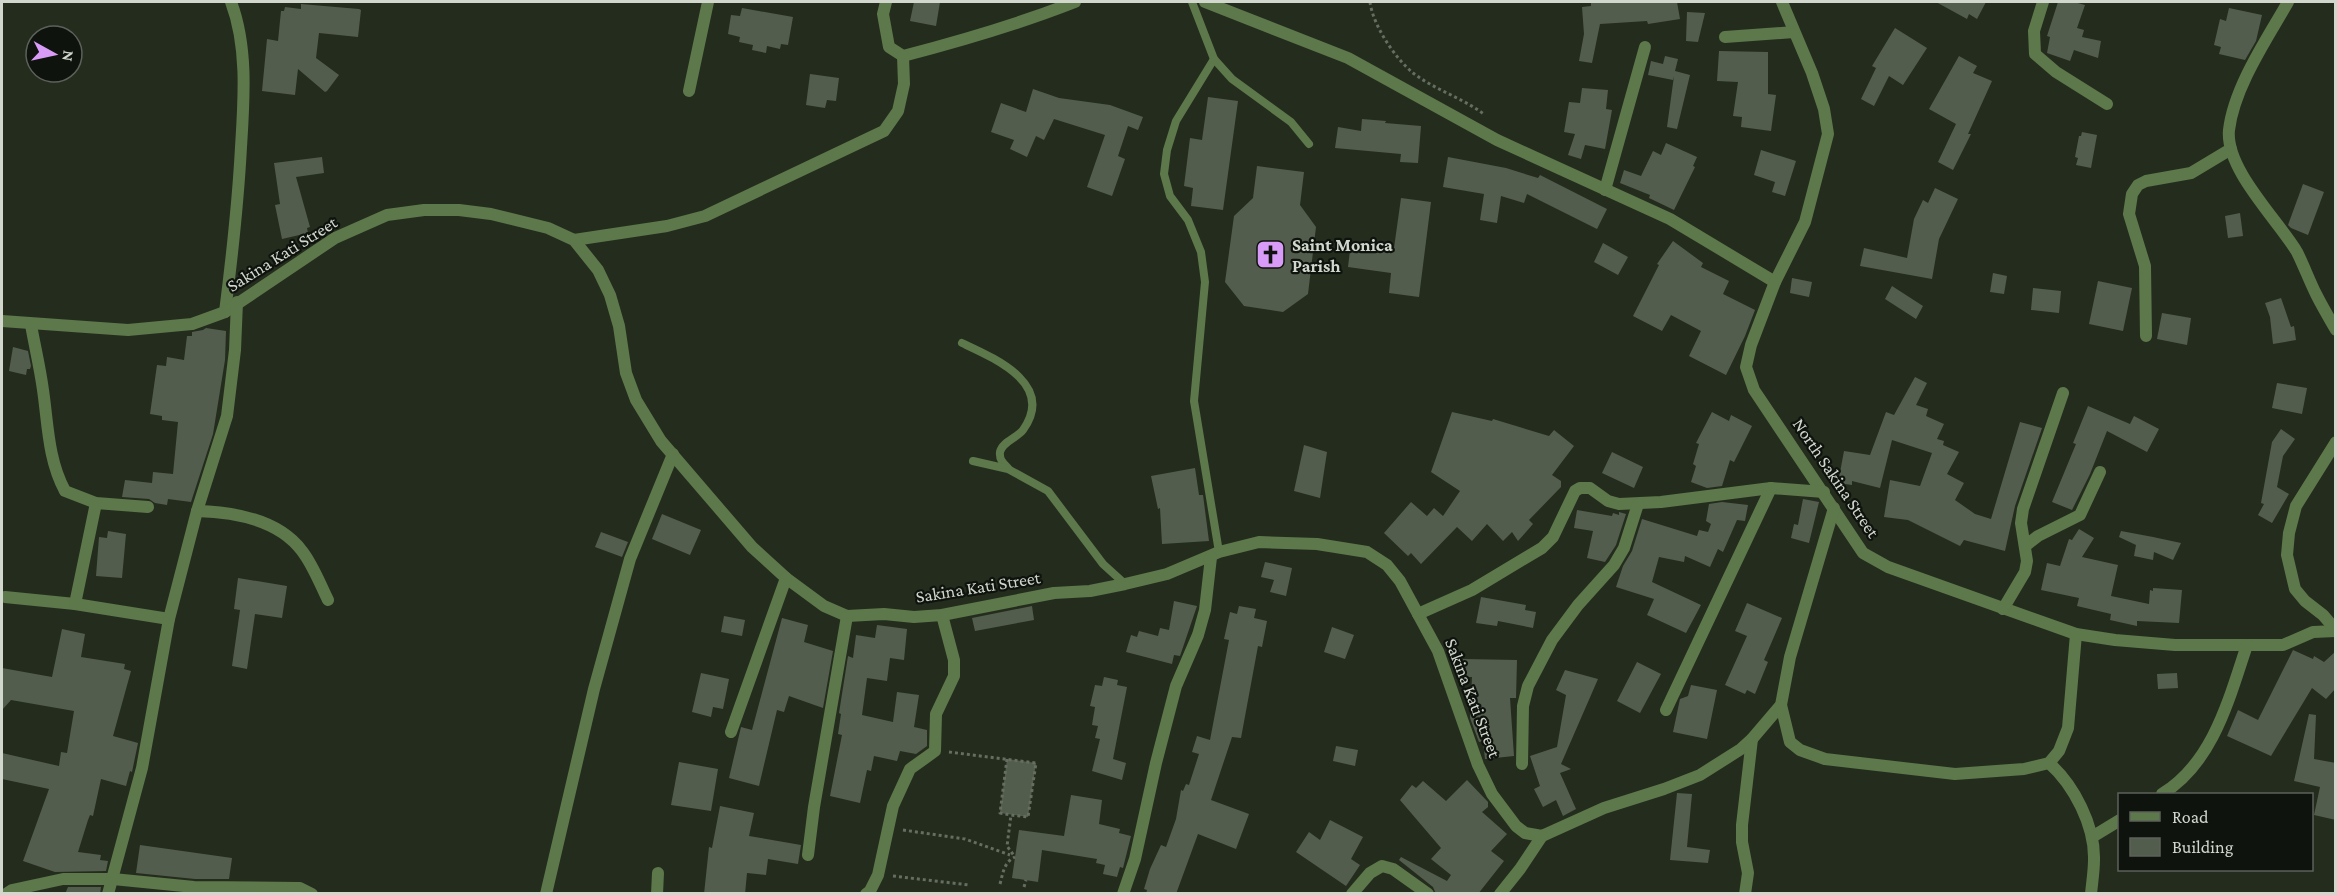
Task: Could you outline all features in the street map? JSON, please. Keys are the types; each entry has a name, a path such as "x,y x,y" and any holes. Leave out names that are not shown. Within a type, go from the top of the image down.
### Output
{"street":[{"path":"225,312 233,250 243,118 241,38 238,20 231,2"},
{"path":"689,91 708,2"},
{"path":"886,2 883,14 889,47 903,56 977,36 1076,2"},
{"path":"1205,2 1348,58 1497,140 1670,219 1775,282"},
{"name":"North Sakina Street","path":"1782,2 1812,73 1824,109 1828,134 1824,157 1805,222 1775,282 1751,345 1746,367 1754,390 1863,552 1888,567 2076,634 2175,645 2283,645 2313,632 2336,631"},
{"path":"2043,2 2034,31 2035,54 2056,72 2107,104"},
{"path":"2288,2 2256,58 2236,102 2229,131 2231,149 2256,196 2296,252 2336,330"},
{"path":"1725,37 1794,32"},
{"path":"1605,190 1645,47"},
{"path":"574,240 667,226 705,216 884,131 898,111 904,84 903,56"},
{"path":"2146,336 2145,266 2129,214 2132,194 2138,185 2146,181 2191,172 2231,149"},
{"name":"Sakina Kati Street","path":"2,321 31,325 128,330 192,324 225,312 335,238 387,215 424,210 459,210 491,214 548,228 574,240 598,270 610,295 619,326 626,373 636,400 661,441 752,547 786,578 824,606 847,616 942,615 1054,593 1090,591 1125,584 1167,574 1215,554 1259,542 1288,542 1367,552 1387,565 1400,581 1438,651 1475,756 1492,794 1516,826 1525,833 1542,836"},
{"path":"108,894 142,768 169,619 197,511 227,416 235,350 237,302"},
{"path":"31,325 43,387 53,462 57,477 65,491 96,503 148,507"},
{"path":"2003,609 2025,572 2027,561 2021,535 2023,509 2063,393"},
{"path":"2336,441 2296,506 2289,533 2287,555 2295,589 2305,601 2323,615 2336,631"},
{"path":"546,894 594,689 630,559 673,454"},
{"path":"2025,546 2038,536 2080,515 2100,472"},
{"path":"1418,614 1472,590 1542,548 1553,537 1575,491 1580,488 1590,488 1608,501 1619,504 1638,504 1771,488 1824,492"},
{"path":"1666,710 1771,488"},
{"path":"75,604 96,503"},
{"path":"1522,764 1523,706 1528,686 1552,639 1578,605 1614,565 1624,548 1638,504"},
{"path":"1834,508 1790,657 1781,705 1790,742 1800,750 1825,759 1955,774 2024,769 2049,763 2059,751 2068,728 2076,634"},
{"path":"197,511 240,516 262,523 288,536 302,551 327,600"},
{"path":"1123,894 1135,859 1176,686 1198,634 1215,554"},
{"path":"731,732 786,578"},
{"path":"5,597 75,604 169,619"},
{"path":"866,894 878,875 893,806 910,769 935,751 936,714 954,676 954,660 942,615"},
{"path":"808,855 814,807 847,616"},
{"path":"2165,793 2174,787 2201,757 2221,722 2247,645"},
{"path":"1500,894 1521,869 1542,836 1604,808 1664,789 1700,774 1741,750 1781,705"},
{"path":"1745,894 1748,873 1742,842 1742,816 1752,739"},
{"path":"2049,763 2073,789 2092,837 2094,859 2091,894"},
{"path":"2092,837 2118,821"},
{"path":"1352,894 1370,873 1382,866 1393,869 1428,894"},
{"path":"657,894 658,873"},
{"path":"6,894 12,890 63,879 113,879 255,890 300,888 312,894"}],"lane":[{"path":"1192,2 1214,59 1232,80 1291,122 1309,144"},
{"path":"1214,59 1176,121 1167,150 1164,174 1170,196 1188,220 1201,252 1205,282 1194,401 1215,554"},
{"path":"962,343 1014,371 1024,381 1029,391 1032,405 1023,429 1004,445 1000,452 1001,461 1008,469"},
{"path":"973,461 1008,469 1048,491 1103,564 1125,584"}],"path":[{"path":"1370,2 1372,15 1386,41 1412,72 1471,104 1491,120 1497,140"},
{"path":"935,751 1007,759 1036,764 1028,818 1000,813 1007,759"},
{"path":"1011,815 1007,846 1015,857"},
{"path":"887,827 965,838 1015,857"},
{"path":"1000,884 1005,866 1015,857"},
{"path":"878,875 969,885"},
{"path":"1024,887 1026,880"}],"building":[{"path":"914,2 940,2 936,26 910,21"},
{"path":"1591,2 1677,2 1680,19 1648,24 1647,21 1600,24 1592,63 1579,61 1584,34 1582,7 1591,6"},
{"path":"1936,2 1986,2 1977,19 1969,14 1967,19"},
{"path":"2058,2 2085,5 2077,28 2084,30 2082,37 2101,41 2098,58 2074,50 2070,61 2047,53 2050,37 2047,36"},
{"path":"301,4 361,10 358,37 319,33 316,58 339,75 327,91 325,92 298,69 295,95 262,91 267,39 278,41 281,11 284,11 285,7 301,9"},
{"path":"742,8 793,17 788,45 781,44 780,49 767,46 766,53 752,50 753,45 739,42 740,37 728,34 731,15 740,16"},
{"path":"2229,8 2262,15 2256,41 2245,60 2219,54 2221,47 2214,45 2220,19 2226,21"},
{"path":"1687,12 1705,13 1698,42 1686,41"},
{"path":"1895,28 1927,48 1903,85 1889,76 1874,106 1861,99 1876,68 1872,66"},
{"path":"1719,51 1768,52 1768,94 1776,95 1771,131 1741,127 1742,117 1733,116 1738,82 1717,81"},
{"path":"1665,56 1678,59 1675,71 1690,75 1677,129 1667,127 1674,76 1673,80 1648,75 1651,61 1663,64"},
{"path":"1959,56 1977,66 1973,73 1992,81 1968,134 1971,134 1953,170 1938,162 1956,124 1929,109"},
{"path":"810,74 839,78 836,101 827,100 825,108 806,105"},
{"path":"1582,88 1608,90 1606,109 1612,110 1605,149 1585,145 1581,159 1568,155 1575,134 1564,132 1569,102 1580,103"},
{"path":"1033,89 1059,98 1110,105 1143,117 1138,130 1128,126 1118,156 1125,159 1112,196 1087,187 1105,135 1054,119 1044,140 1036,136 1027,157 1010,149 1014,140 991,132 1001,103 1026,112"},
{"path":"1208,97 1238,101 1223,210 1191,206 1193,188 1184,186 1190,138 1202,140"},
{"path":"1362,119 1421,126 1418,163 1400,162 1401,154 1335,148 1338,127 1361,131"},
{"path":"2082,132 2097,135 2091,168 2076,165 2078,158 2075,157 2079,136"},
{"path":"1666,143 1697,157 1693,166 1695,167 1674,210 1649,198 1650,195 1620,183 1624,170 1641,176 1653,151 1661,155"},
{"path":"1761,150 1796,161 1785,196 1772,192 1775,182 1754,175"},
{"path":"322,157 324,173 296,177 310,227 307,228 308,233 282,239 275,205 280,204 274,163"},
{"path":"1448,157 1506,168 1538,178 1540,175 1607,209 1597,229 1527,194 1524,203 1501,196 1497,223 1480,220 1484,194 1443,187"},
{"name":"Saint Monica Parish","path":"1257,166 1304,172 1300,205 1316,227 1308,294 1283,312 1244,306 1225,282 1234,216 1253,198"},
{"path":"2303,184 2324,192 2308,235 2288,225"},
{"path":"1935,188 1958,199 1939,239 1932,279 1860,266 1864,248 1907,258 1914,219 1923,200 1928,203"},
{"path":"1401,198 1431,202 1419,297 1389,293 1391,273 1348,267 1351,242 1394,248"},
{"path":"2240,213 2243,236 2228,238 2225,216"},
{"path":"1673,241 1703,263 1701,267 1729,281 1723,294 1755,310 1726,375 1689,356 1701,331 1671,315 1662,331 1633,316 1659,265 1657,264"},
{"path":"1603,243 1628,257 1618,275 1594,262"},
{"path":"1993,273 2007,276 2004,294 1990,292"},
{"path":"1792,278 1812,282 1809,297 1790,293"},
{"path":"2098,281 2132,288 2123,331 2089,324"},
{"path":"1892,286 1923,306 1916,319 1885,299"},
{"path":"2033,288 2061,291 2059,313 2031,310"},
{"path":"2281,298 2291,327 2294,326 2296,340 2273,344 2270,317 2265,303"},
{"path":"2162,313 2191,318 2187,345 2157,339"},
{"path":"206,328 226,331 225,360 213,434 191,502 168,499 167,505 155,503 149,499 122,497 125,480 152,483 153,472 173,474 178,422 162,420 162,416 150,414 157,365 166,366 167,357 184,360 187,336 192,336 192,332"},
{"path":"13,347 28,351 31,366 27,369 26,375 9,371"},
{"path":"1915,377 1927,383 1916,405 1928,409 1926,416 1944,424 1937,439 1944,441 1943,445 1959,452 1947,474 1964,483 1955,500 1975,514 1991,519 2020,422 2042,428 2015,506 2005,551 1964,540 1960,546 1908,520 1884,517 1890,480 1920,486 1932,453 1892,440 1880,488 1852,481 1852,485 1838,483 1844,451 1870,455 1886,412 1894,415"},
{"path":"2277,383 2307,388 2302,414 2272,408"},
{"path":"2088,406 2130,424 2134,416 2159,429 2147,452 2107,431 2090,474 2072,510 2052,502 2076,444 2073,443"},
{"path":"1452,412 1492,421 1493,419 1549,436 1554,430 1574,446 1552,475 1561,481 1561,487 1529,520 1533,524 1518,541 1512,532 1503,541 1487,524 1472,541 1457,527 1421,564 1411,553 1408,556 1384,533 1411,502 1427,516 1434,508 1443,516 1460,491 1431,472"},
{"path":"1712,412 1729,421 1731,415 1752,426 1734,462 1730,460 1722,486 1707,488 1691,482 1699,444 1696,443"},
{"path":"2281,429 2295,439 2283,456 2277,487 2289,494 2272,523 2258,515 2264,504 2261,503 2272,442"},
{"path":"1304,445 1327,452 1320,498 1294,491"},
{"path":"1612,452 1643,467 1634,488 1602,473"},
{"path":"1195,468 1199,495 1203,495 1209,541 1162,544 1160,508 1158,509 1151,476"},
{"path":"1803,499 1819,502 1809,543 1791,538 1794,524 1798,525"},
{"path":"1722,502 1748,505 1745,521 1737,520 1723,552 1718,549 1710,567 1685,556 1684,562 1659,557 1652,582 1701,605 1686,633 1647,615 1654,599 1616,587 1623,566 1632,551 1642,519 1697,536 1699,530 1708,532 1711,524 1706,521 1709,504"},
{"path":"1577,510 1612,516 1613,513 1619,515 1619,512 1626,514 1616,545 1605,562 1587,558 1593,531 1574,528"},
{"path":"662,514 701,530 690,555 652,539"},
{"path":"2079,529 2094,538 2082,557 2118,565 2111,596 2149,604 2150,590 2153,591 2153,588 2182,590 2179,623 2137,621 2137,626 2110,620 2111,614 2077,606 2079,598 2041,590 2047,563 2060,566 2069,539 2072,540"},
{"path":"108,531 126,534 122,578 96,576 99,537 107,538"},
{"path":"2121,531 2181,543 2173,560 2154,552 2153,560 2134,556 2136,545 2119,537"},
{"path":"601,532 628,542 622,557 595,547"},
{"path":"1265,562 1292,568 1286,596 1270,592 1274,580 1261,577"},
{"path":"238,578 287,586 282,618 255,614 247,669 232,666 240,610 234,609"},
{"path":"1481,597 1526,605 1525,610 1536,612 1533,628 1498,621 1497,626 1476,623"},
{"path":"1174,601 1197,606 1180,656 1174,655 1172,664 1126,652 1131,635 1137,637 1139,631 1158,636 1160,628 1169,630"},
{"path":"1747,603 1782,618 1764,660 1768,662 1755,694 1747,690 1745,694 1725,685 1747,636 1735,631"},
{"path":"1032,606 1034,620 975,631 972,618"},
{"path":"1239,606 1256,609 1254,618 1267,621 1262,647 1258,646 1241,738 1232,737 1211,800 1249,814 1236,849 1198,834 1176,894 1146,894 1147,890 1144,889 1150,869 1161,845 1166,847 1176,819 1181,790 1183,791 1186,784 1189,785 1199,754 1192,752 1197,736 1210,740 1229,640 1224,639 1230,612 1237,614"},
{"path":"724,616 745,620 742,636 721,632"},
{"path":"782,618 808,625 804,642 833,651 823,708 789,696 784,712 777,710 759,786 729,778 741,727 752,730"},
{"path":"877,625 907,629 904,660 890,658 887,681 867,678 862,715 893,722 897,692 919,695 914,727 927,730 927,746 916,754 900,751 897,761 874,756 871,771 867,770 860,803 830,796 842,735 838,734 841,714 839,713 848,656 853,658 856,635 875,638"},
{"path":"1332,627 1354,635 1345,659 1324,652"},
{"path":"62,629 85,634 81,657 125,664 124,669 131,671 113,736 138,743 132,772 130,771 126,786 101,779 93,816 90,815 78,852 101,855 100,860 108,861 106,871 55,872 23,861 49,789 2,779 2,753 59,766 61,752 67,753 74,711 11,700 2,710 2,668 52,677"},
{"path":"2293,650 2313,659 2314,656 2324,662 2336,651 2336,688 2326,699 2312,688 2271,756 2227,736 2238,710 2258,720"},
{"path":"1463,659 1517,660 1516,698 1510,698 1514,756 1485,759 1483,741 1479,742 1470,718 1472,677 1463,677"},
{"path":"1637,662 1661,674 1640,713 1617,701"},
{"path":"1565,670 1598,679 1561,764 1571,769 1560,773 1576,809 1563,816 1556,800 1543,807 1534,789 1540,786 1530,756 1557,747 1566,695 1556,690"},
{"path":"701,673 729,679 723,709 713,707 711,717 692,712"},
{"path":"2177,673 2178,688 2158,689 2157,674"},
{"path":"1104,677 1118,680 1117,685 1127,687 1113,759 1126,763 1122,780 1092,771 1100,739 1095,738 1098,726 1092,725 1095,707 1090,706 1095,685 1102,686"},
{"path":"1691,685 1717,690 1707,739 1673,732 1680,699 1688,696"},
{"path":"2309,714 2316,715 2314,759 2336,763 2336,820 2314,815 2320,787 2294,781"},
{"path":"1336,746 1358,750 1355,766 1333,761"},
{"path":"1007,759 1036,763 1028,817 1000,813"},
{"path":"679,762 718,769 711,811 671,805"},
{"path":"1467,780 1488,802 1488,807 1482,812 1507,834 1491,851 1504,861 1478,894 1436,894 1433,887 1399,860 1401,857 1447,881 1451,875 1431,859 1441,848 1400,800 1412,785 1416,788 1423,781 1446,801"},
{"path":"1677,793 1692,794 1687,847 1710,850 1708,863 1670,860"},
{"path":"1071,795 1102,800 1099,824 1120,829 1119,833 1131,836 1123,868 1120,867 1117,877 1103,874 1105,865 1096,863 1097,859 1042,850 1038,882 1012,878 1019,830 1064,836"},
{"path":"720,806 754,813 749,836 801,845 798,864 768,859 766,875 747,873 745,894 704,894 709,847 712,848"},
{"path":"1330,820 1363,837 1351,859 1360,865 1346,886 1296,852 1309,832 1320,840"},
{"path":"140,845 232,858 229,879 195,879 136,873"},
{"path":"68,887 101,887 100,894 65,894"}],"place":[{"name":"Saint Monica Parish","path":"1271,255"}]}
